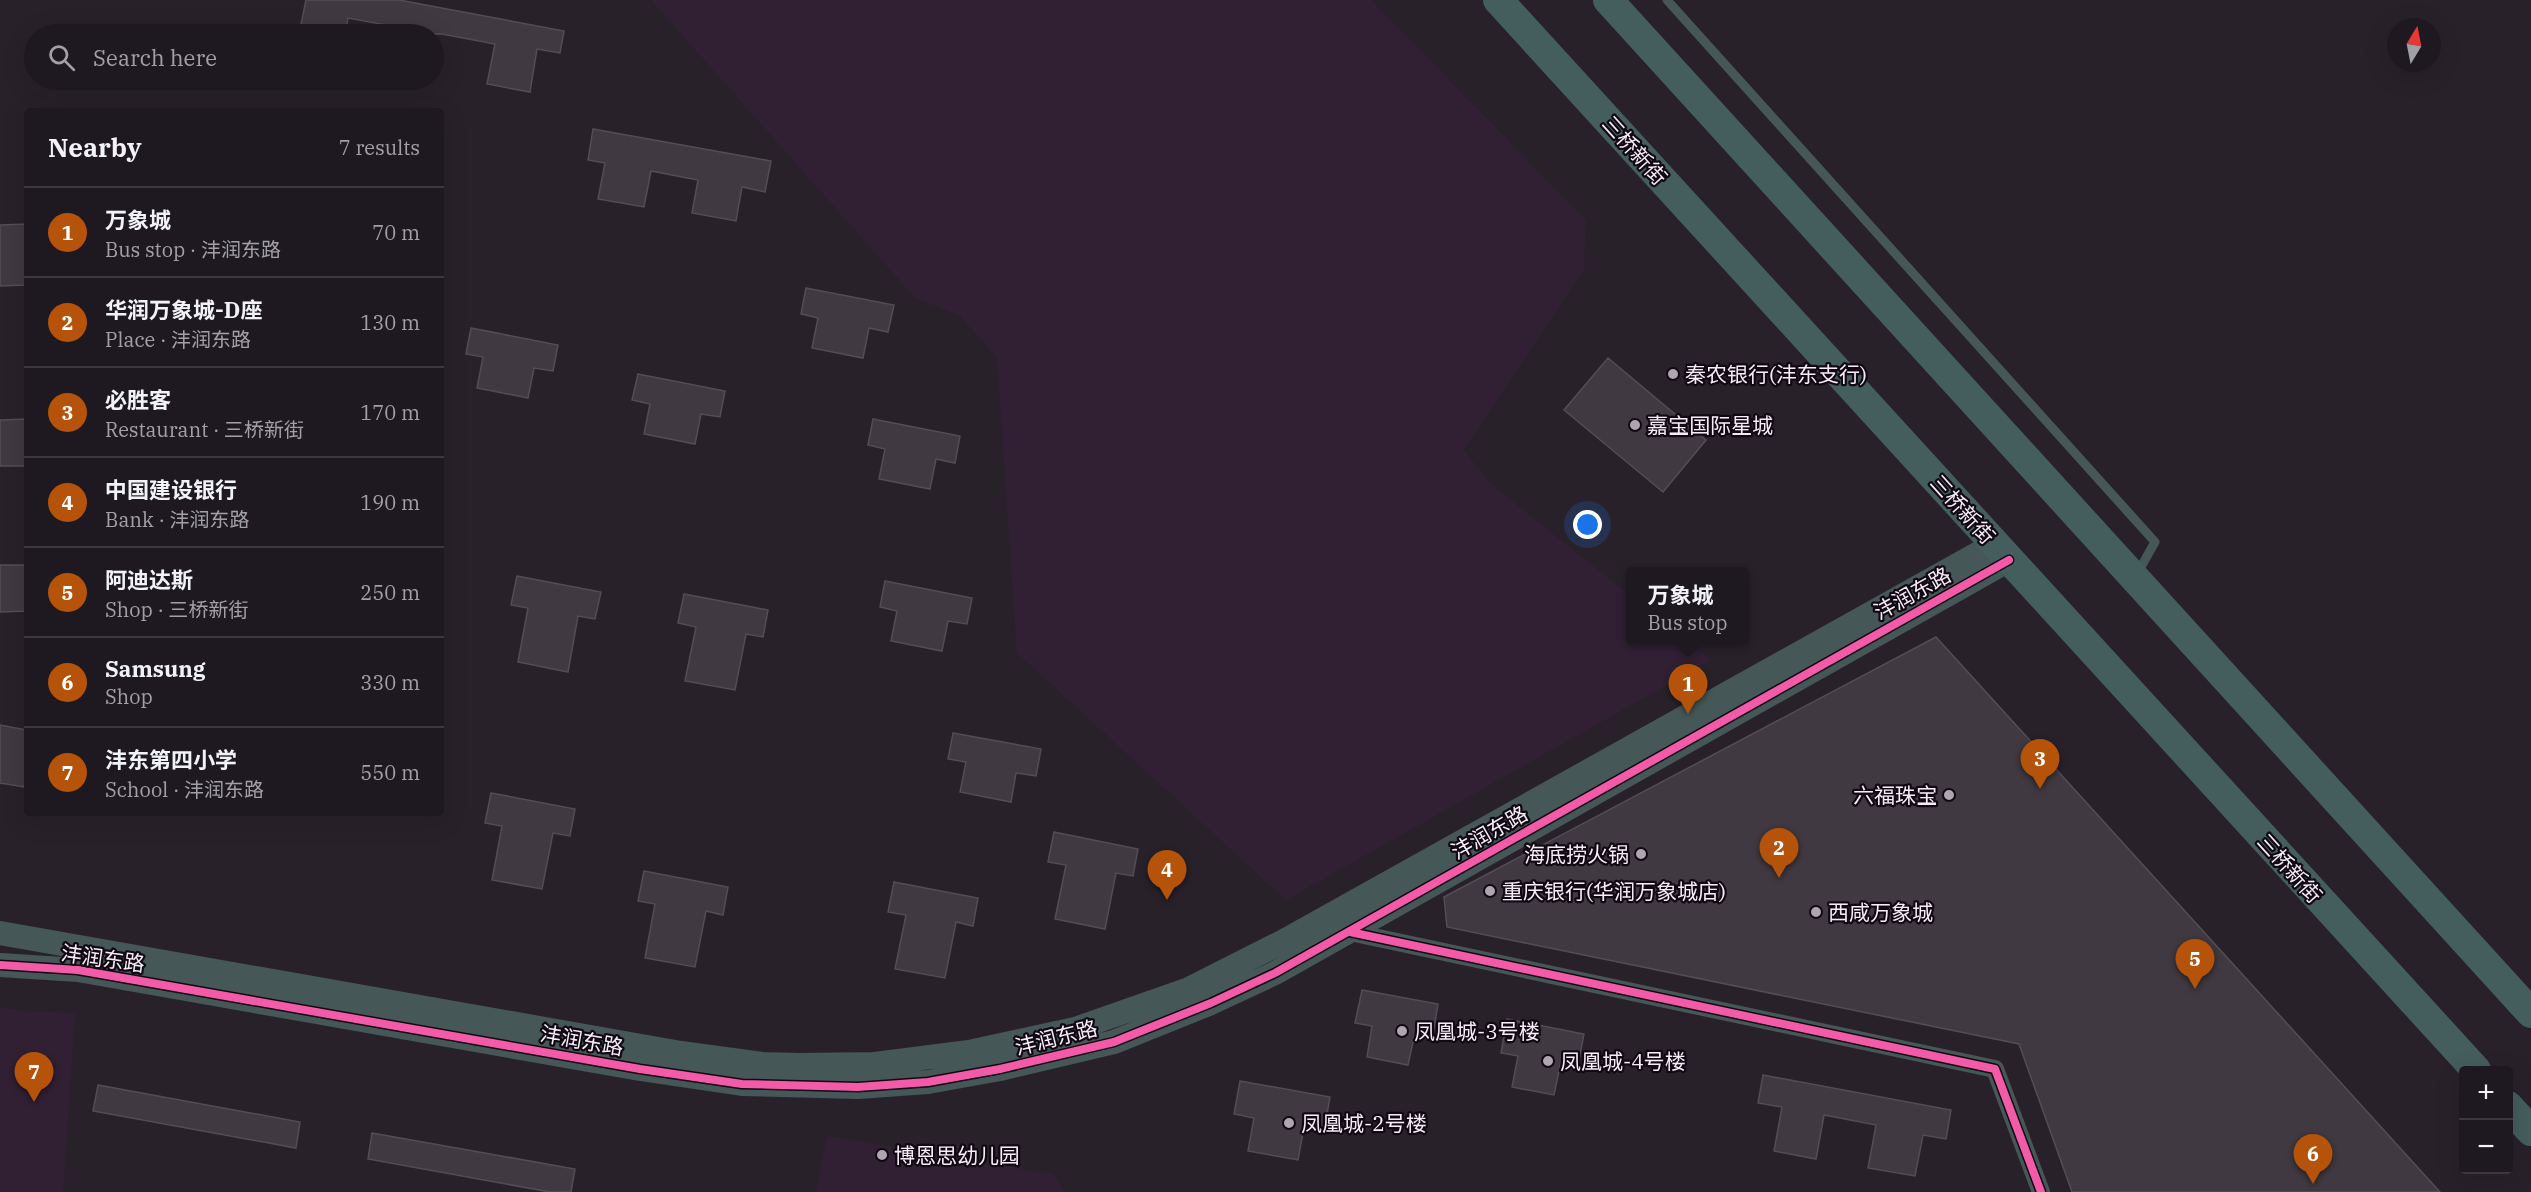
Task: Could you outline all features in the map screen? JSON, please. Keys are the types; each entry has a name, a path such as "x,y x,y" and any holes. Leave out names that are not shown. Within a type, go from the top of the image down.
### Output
{"main road":[{"name":"三桥新街","path":"1498,0 2471,1066"},
{"path":"1608,0 2531,1013"},
{"path":"2513,1111 2531,1131"}],"street":[{"name":"沣润东路","path":"0,965 78,970 640,1069 742,1084 858,1087 928,1082 1000,1069 1114,1042 1211,1003 1275,974 2002,552"},
{"name":"沣润东路","path":"0,933 681,1053 762,1064 875,1064 969,1052 1075,1029 1190,988 1284,941 2002,552"},
{"path":"1350,932 1995,1069 2042,1192"}],"lane":[{"path":"1667,0 2155,542 2134,578"}],"shaded area":[{"path":"651,0 1371,0 1586,220 1584,269 1464,450 1490,483 1626,592 1626,645 1691,645 1711,660 1286,900 1017,653 997,358 959,315 915,298"},
{"path":"0,1007 25,1011 75,1013 63,1192 0,1192"},
{"name":"博恩思幼儿园","path":"827,1136 1054,1174 1064,1192 816,1192"}],"building":[{"path":"306,0 399,0 564,31 560,53 537,49 530,92 487,84 495,44 444,34 444,24 381,24 348,18 347,24 301,24"},
{"path":"593,129 771,161 765,192 742,187 736,221 692,213 698,180 651,171 644,207 598,199 605,163 588,160"},
{"path":"24,224 24,285 0,286 0,225"},
{"path":"806,288 894,305 888,332 869,328 863,358 812,348 818,318 801,314"},
{"path":"471,328 558,345 553,371 534,368 528,398 477,388 483,357 466,354"},
{"name":"嘉宝国际星城","path":"1608,358 1706,440 1663,492 1564,410"},
{"path":"638,374 725,391 720,417 701,414 695,444 644,434 650,404 632,400"},
{"path":"24,419 24,466 0,466 0,420"},
{"path":"873,419 960,436 955,463 936,459 930,489 879,479 885,449 868,445"},
{"path":"0,565 24,565 24,611 0,612"},
{"path":"517,576 601,592 595,619 578,616 568,672 518,662 528,608 511,605"},
{"path":"885,581 972,598 967,624 948,621 942,651 891,641 897,611 880,607"},
{"path":"684,594 768,610 763,637 746,634 735,690 685,681 696,627 678,623"},
{"name":"西咸万象城","path":"1936,637 2440,1192 2072,1192 2019,1044 1447,927 1444,897"},
{"path":"0,725 24,729 24,787 0,783"},
{"path":"953,733 1041,749 1036,776 1016,773 1011,802 960,792 966,762 948,759"},
{"path":"491,793 575,809 570,836 553,833 542,889 492,880 502,826 485,823"},
{"path":"1054,832 1138,849 1133,876 1116,873 1105,929 1055,919 1066,865 1048,862"},
{"path":"644,871 728,887 723,915 706,911 695,967 645,958 655,904 638,901"},
{"path":"894,882 978,898 973,926 956,922 945,978 895,969 906,915 888,912"},
{"name":"凤凰城-3号楼","path":"1362,990 1438,1004 1432,1040 1414,1037 1408,1065 1367,1057 1372,1026 1355,1023"},
{"name":"凤凰城-4号楼","path":"1507,1019 1584,1034 1577,1070 1560,1066 1554,1095 1512,1087 1518,1056 1501,1053"},
{"path":"1763,1075 1951,1110 1946,1139 1923,1135 1915,1176 1868,1168 1876,1125 1824,1115 1816,1159 1774,1151 1782,1107 1758,1103"},
{"name":"凤凰城-2号楼","path":"1240,1081 1330,1097 1324,1131 1304,1127 1298,1160 1248,1151 1254,1118 1234,1114"},
{"path":"98,1085 300,1122 296,1148 93,1111"},
{"path":"372,1133 575,1169 571,1192 550,1192 368,1159"}],"cycle path":[{"path":"0,965 78,970 640,1069 742,1084 858,1087 928,1082 1000,1069 1114,1042 1211,1003 1275,973 2009,560"},
{"path":"1350,932 1995,1069 2041,1192"}],"place":[{"name":"秦农银行(沣东支行)","path":"1673,374"},
{"name":"嘉宝国际星城","path":"1635,425"},
{"name":"万象城","path":"1688,714"},
{"name":"必胜客","path":"2040,789"},
{"name":"六福珠宝","path":"1949,795"},
{"name":"海底捞火锅","path":"1641,854"},
{"name":"华润万象城-D座","path":"1779,878"},
{"name":"重庆银行(华润万象城店)","path":"1490,891"},
{"name":"中国建设银行","path":"1167,900"},
{"name":"西咸万象城","path":"1816,912"},
{"name":"阿迪达斯","path":"2195,989"},
{"name":"凤凰城-3号楼","path":"1402,1031"},
{"name":"凤凰城-4号楼","path":"1548,1061"},
{"name":"沣东第四小学","path":"34,1102"},
{"name":"凤凰城-2号楼","path":"1289,1123"},
{"name":"博恩思幼儿园","path":"882,1155"},
{"name":"Samsung","path":"2313,1184"}]}
